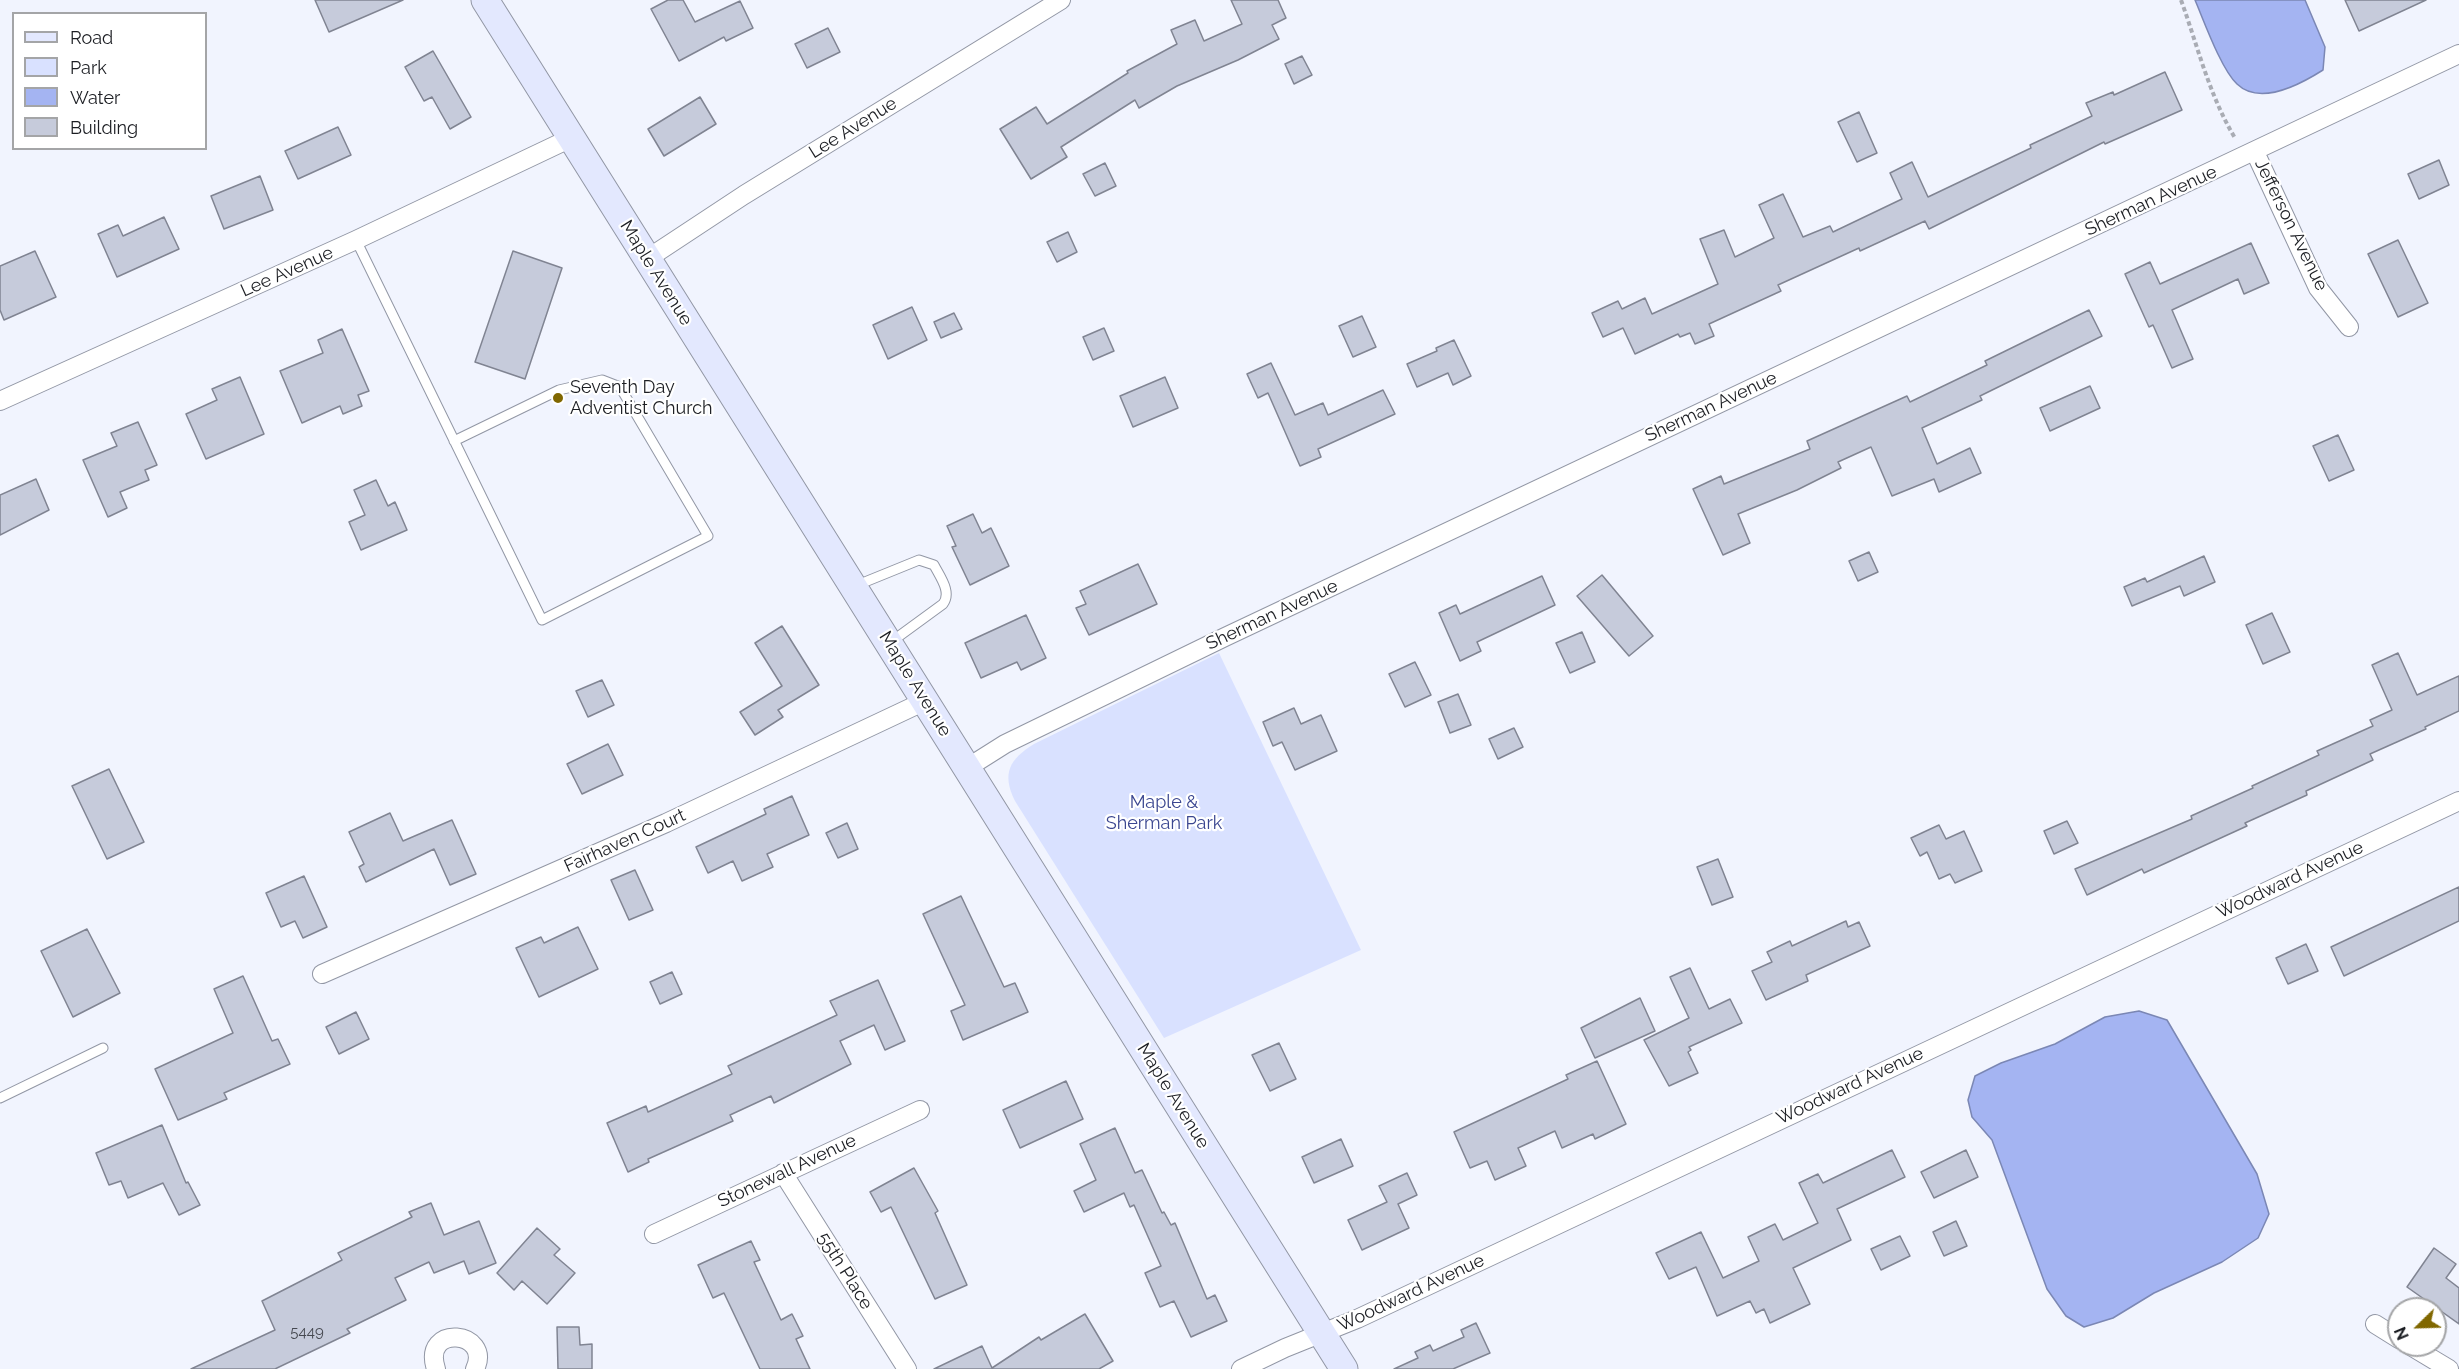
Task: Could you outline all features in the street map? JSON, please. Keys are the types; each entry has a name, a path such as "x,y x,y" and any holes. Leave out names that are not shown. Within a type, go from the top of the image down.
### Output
{"main road":[{"name":"Maple Avenue","path":"485,0 1344,1369"}],"street":[{"name":"Lee Avenue","path":"647,259 744,195 1061,0"},
{"name":"Sherman Avenue","path":"967,768 1005,744 1225,638 2459,54"},
{"name":"Lee Avenue","path":"0,401 356,240 571,138"},
{"name":"Jefferson Avenue","path":"2255,152 2318,288 2349,327"},
{"name":"Fairhaven Court","path":"322,974 666,823 925,701"},
{"name":"Woodward Avenue","path":"1241,1369 1285,1348 1357,1320 2459,801"},
{"name":"Stonewall Avenue","path":"654,1234 920,1110"},
{"name":"55th Place","path":"783,1173 907,1369"},
{"path":"2375,1324 2387,1332"},
{"path":"436,1369 435,1353 445,1339 453,1336 470,1341 475,1348 478,1356 475,1369"},
{"path":"2430,1357 2450,1369"}],"lane":[{"path":"356,240 454,441 542,620 708,536 620,387 602,380 559,390 454,441"},
{"path":"853,587 920,560 934,566 947,592 947,598 943,604 889,643"},
{"path":"0,1098 103,1048"}],"path":[{"path":"2181,0 2206,79 2220,114 2237,141"}],"green space":[{"name":"Maple & Sherman Park","path":"1219,653 1361,950 1164,1038 1015,801 1009,782 1010,768 1019,755 1034,744"}],"water":[{"path":"2195,0 2305,0 2325,47 2323,70 2304,81 2269,93 2246,90 2237,84 2225,68"},
{"path":"2139,1011 2167,1020 2257,1174 2269,1214 2258,1238 2222,1262 2154,1293 2113,1318 2084,1327 2066,1316 2047,1289 1992,1140 1972,1117 1968,1100 1975,1076 2001,1063 2055,1044 2105,1017"}],"building":[{"path":"315,0 403,0 329,32"},
{"path":"668,0 683,0 695,22 740,1 753,28 726,41 724,37 679,61 651,9"},
{"path":"1231,0 1278,0 1286,18 1272,25 1279,39 1238,60 1177,86 1139,108 1135,100 1061,147 1067,157 1031,179 1000,129 1036,107 1047,124 1128,73 1127,71 1177,44 1171,30 1195,20 1204,41 1242,24"},
{"path":"2345,0 2426,0 2359,31"},
{"path":"828,28 840,52 807,68 795,44"},
{"path":"433,51 471,117 450,129 432,97 424,101 405,67"},
{"path":"1302,56 1312,75 1294,84 1285,64"},
{"path":"2165,72 2182,110 2105,144 2104,142 1929,229 1925,221 1778,285 1781,291 1709,324 1714,336 1695,344 1690,333 1680,337 1678,334 1635,354 1623,328 1603,337 1592,313 1618,301 1622,309 1645,298 1652,314 1718,284 1700,239 1724,230 1735,257 1774,238 1759,205 1783,194 1803,237 1830,226 1833,232 1902,199 1890,173 1912,162 1928,197 2092,116 2086,103 2113,92 2114,95"},
{"path":"700,97 716,124 664,156 648,129"},
{"path":"1859,112 1877,153 1857,162 1838,122"},
{"path":"338,127 351,155 298,179 285,151"},
{"path":"2439,160 2449,185 2419,199 2408,174"},
{"path":"1105,163 1116,186 1095,196 1083,174"},
{"path":"260,176 273,210 224,229 211,196"},
{"path":"164,217 179,249 117,277 98,234 118,225 123,236"},
{"path":"1068,232 1077,252 1057,262 1047,242"},
{"path":"2398,240 2428,303 2398,317 2368,254"},
{"path":"2251,243 2269,283 2244,294 2238,279 2172,310 2193,359 2172,368 2153,325 2149,327 2125,274 2150,262 2160,284"},
{"path":"35,251 56,297 4,320 0,310 0,266"},
{"path":"513,251 562,268 525,379 475,362"},
{"path":"912,307 927,340 888,359 873,325"},
{"path":"2089,310 2102,336 1980,396 1982,400 1922,428 1937,464 1970,448 1981,473 1939,492 1934,479 1892,496 1871,447 1838,462 1841,468 1797,490 1738,514 1750,543 1723,555 1693,489 1721,476 1724,484 1810,449 1807,441 1907,396 1910,402 1987,365 1985,361"},
{"path":"954,313 962,329 941,338 934,322"},
{"path":"1362,316 1376,347 1353,357 1339,326"},
{"path":"1104,328 1114,351 1093,360 1083,337"},
{"path":"342,329 369,391 358,395 362,406 343,414 340,406 302,423 280,371 323,353 318,340"},
{"path":"1454,340 1471,376 1453,385 1448,373 1417,387 1407,364 1437,351 1436,348"},
{"path":"1271,363 1295,415 1323,403 1328,415 1383,390 1395,414 1318,449 1321,457 1300,466 1268,393 1258,398 1247,374"},
{"path":"240,377 264,434 206,459 186,414 217,400 212,389"},
{"path":"1165,377 1178,408 1133,427 1120,396"},
{"path":"2090,386 2100,408 2050,431 2040,408"},
{"path":"138,422 157,465 145,470 149,480 120,492 127,508 108,517 83,460 117,446 111,433"},
{"path":"2338,435 2354,470 2329,481 2313,446"},
{"path":"36,479 49,510 0,535 0,495"},
{"path":"376,480 388,506 395,502 407,530 361,550 349,522 365,515 354,490"},
{"path":"973,514 982,533 991,528 1009,566 970,585 952,547 956,546 947,526"},
{"path":"1869,552 1878,572 1858,581 1849,561"},
{"path":"2204,556 2215,582 2184,596 2180,586 2132,606 2124,587 2145,578 2147,582"},
{"path":"1138,564 1157,604 1089,635 1076,608 1086,604 1080,591"},
{"path":"1602,575 1653,636 1629,656 1577,596"},
{"path":"1542,576 1555,605 1477,642 1481,651 1460,661 1439,613 1456,605 1460,614"},
{"path":"2272,613 2290,652 2263,664 2246,625"},
{"path":"1026,615 1046,658 1021,670 1017,662 981,678 965,643"},
{"path":"782,626 819,685 778,710 783,717 755,735 740,712 782,686 755,643"},
{"path":"1582,632 1595,662 1570,673 1556,643"},
{"path":"2398,653 2417,695 2459,676 2459,711 2425,727 2426,729 2370,754 2373,760 2306,791 2307,795 2245,823 2247,826 2144,873 2142,869 2087,895 2075,869 2192,819 2191,816 2319,755 2317,751 2373,726 2370,720 2392,710 2372,665"},
{"path":"1415,662 1431,695 1405,707 1389,674"},
{"path":"602,680 614,705 588,717 576,691"},
{"path":"1458,694 1471,725 1450,733 1438,702"},
{"path":"1294,708 1301,724 1321,715 1337,751 1295,770 1282,742 1273,746 1263,722"},
{"path":"1514,728 1523,747 1498,759 1489,739"},
{"path":"608,744 623,775 582,794 567,764"},
{"path":"109,769 144,842 107,859 72,786"},
{"path":"792,796 809,835 767,854 773,867 742,881 733,861 708,873 696,847 766,814 764,809"},
{"path":"390,813 403,841 452,820 476,874 450,885 434,849 366,882 359,867 364,864 349,832"},
{"path":"2067,821 2078,843 2054,854 2044,831"},
{"path":"847,823 858,849 838,858 826,833"},
{"path":"1939,825 1946,839 1964,831 1982,871 1955,883 1950,874 1939,879 1927,852 1920,856 1911,838"},
{"path":"1718,859 1733,897 1712,905 1697,867"},
{"path":"635,870 653,910 629,920 611,880"},
{"path":"304,876 327,927 303,938 295,921 281,927 266,893"},
{"path":"2459,887 2459,921 2344,976 2331,947"},
{"path":"961,896 1004,987 1015,983 1028,1012 963,1040 951,1011 965,1005 923,914"},
{"path":"1846,921 1848,927 1859,922 1870,946 1806,975 1808,981 1766,1000 1752,971 1772,962 1767,952 1790,941 1792,946"},
{"path":"578,927 598,969 539,997 516,948 541,937 544,943"},
{"path":"87,929 120,993 73,1017 41,951"},
{"path":"2306,944 2318,971 2288,984 2276,958"},
{"path":"1690,968 1709,1009 1730,999 1742,1023 1689,1047 1691,1050 1688,1052 1698,1073 1669,1086 1644,1040 1689,1018 1670,977"},
{"path":"672,972 682,994 660,1004 650,982"},
{"path":"243,976 272,1041 278,1039 290,1064 224,1093 227,1099 178,1120 155,1069 233,1033 214,989"},
{"path":"878,980 905,1041 885,1050 874,1025 840,1041 851,1064 774,1103 771,1096 730,1115 733,1121 648,1159 649,1162 628,1172 607,1123 646,1106 648,1112 732,1074 728,1066 837,1015 830,1001"},
{"path":"1640,998 1655,1031 1595,1058 1581,1028"},
{"path":"356,1012 369,1039 339,1054 326,1027"},
{"path":"1279,1043 1296,1079 1270,1091 1252,1055"},
{"path":"1597,1061 1626,1124 1595,1139 1593,1134 1562,1148 1555,1131 1518,1148 1526,1166 1495,1180 1487,1161 1470,1168 1454,1132 1568,1079 1566,1075"},
{"path":"1066,1081 1083,1119 1020,1148 1003,1110"},
{"path":"162,1125 186,1183 188,1182 200,1205 179,1215 163,1183 128,1198 121,1181 109,1185 96,1153"},
{"path":"1115,1128 1135,1173 1142,1170 1162,1213 1164,1212 1171,1225 1175,1223 1207,1299 1215,1295 1227,1321 1191,1337 1174,1301 1160,1307 1145,1273 1161,1266 1134,1205 1130,1207 1124,1193 1084,1212 1074,1191 1096,1180 1080,1144"},
{"path":"1341,1139 1353,1166 1314,1183 1302,1157"},
{"path":"1892,1150 1905,1177 1837,1209 1851,1240 1793,1268 1810,1304 1770,1323 1764,1309 1756,1313 1750,1301 1717,1316 1696,1267 1669,1279 1656,1253 1701,1232 1723,1278 1759,1261 1748,1237 1775,1224 1783,1240 1818,1223 1799,1183 1818,1174 1823,1183"},
{"path":"1966,1150 1978,1177 1934,1198 1921,1172"},
{"path":"914,1168 938,1211 935,1213 967,1285 935,1299 891,1207 881,1212 870,1192"},
{"path":"1407,1173 1417,1195 1398,1204 1409,1228 1362,1250 1348,1220 1387,1202 1379,1186"},
{"path":"431,1203 444,1235 479,1221 496,1263 469,1274 464,1261 434,1273 429,1262 395,1278 406,1300 347,1329 350,1333 275,1369 191,1369 275,1330 262,1301 342,1260 338,1253 412,1217 409,1212"},
{"path":"1956,1221 1967,1246 1944,1256 1933,1232"},
{"path":"537,1228 560,1249 554,1255 575,1273 547,1304 522,1281 514,1290 497,1273"},
{"path":"1900,1236 1910,1256 1881,1270 1871,1249"},
{"path":"751,1241 760,1260 754,1262 781,1320 792,1314 803,1336 796,1339 810,1369 760,1369 724,1293 713,1298 698,1265"},
{"path":"2434,1248 2456,1264 2446,1278 2459,1288 2459,1324 2447,1315 2447,1297 2421,1297 2407,1287"},
{"path":"1085,1314 1113,1361 1099,1369 934,1369 982,1346 992,1368 1039,1337 1041,1340"},
{"path":"1476,1323 1490,1353 1453,1369 1394,1369 1418,1358 1415,1352 1430,1345 1433,1351 1464,1337 1461,1330"},
{"path":"557,1327 579,1327 580,1345 592,1344 592,1369 558,1369"}],"place":[{"name":"Seventh Day Adventist Church","path":"558,398"}]}
